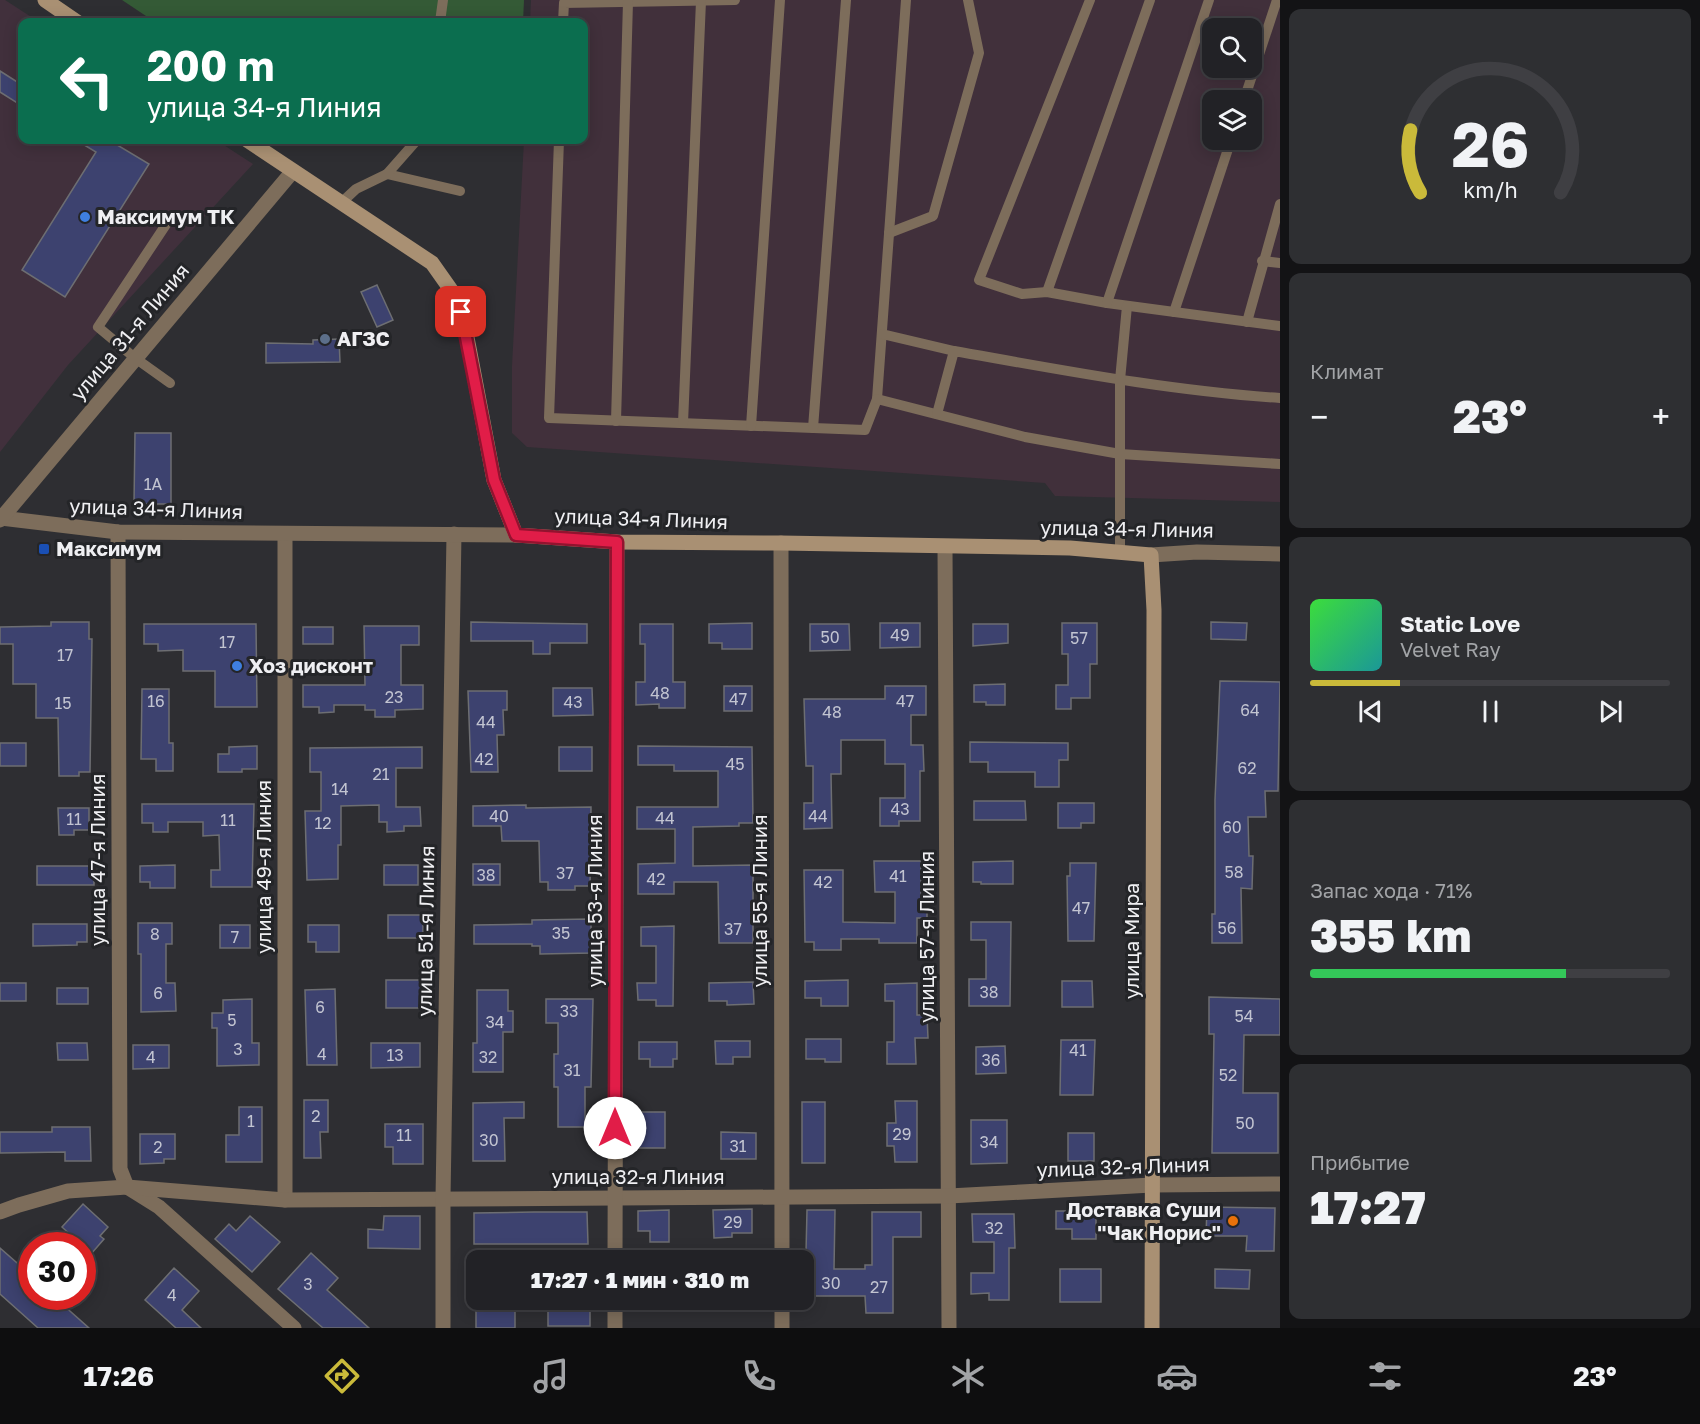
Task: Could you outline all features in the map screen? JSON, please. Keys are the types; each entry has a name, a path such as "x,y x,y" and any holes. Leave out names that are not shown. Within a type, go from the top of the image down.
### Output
{"main road":[{"path":"45,0 71,18"},
{"path":"253,144 432,263 456,297 465,327 494,480 516,535"},
{"name":"улица 34-я Линия","path":"516,535 617,542 1070,548 1151,555"},
{"name":"улица Мира","path":"1151,555 1154,610 1152,1328"}],"street":[{"name":"улица 31-я Линия","path":"1,519 293,171"},
{"name":"улица 34-я Линия","path":"1,519 118,532 516,535"},
{"name":"улица 47-я Линия","path":"118,532 120,1169 127,1187"},
{"name":"улица 49-я Линия","path":"285,534 285,1200"},
{"name":"улица 51-я Линия","path":"443,1328 443,1198 454,534"},
{"name":"улица 53-я Линия","path":"615,1250 617,542"},
{"name":"улица 55-я Линия","path":"781,543 782,1250"},
{"name":"улица 57-я Линия","path":"945,547 949,1328"},
{"name":"улица 34-я Линия","path":"1151,555 1197,552 1280,554"},
{"name":"улица 32-я Линия","path":"0,1212 19,1204 68,1191 127,1187 285,1200 949,1196 1152,1185 1280,1184"},
{"path":"127,1187 159,1206 294,1328"},
{"path":"615,1310 615,1328"},
{"path":"782,1310 782,1328"}],"lane":[{"path":"440,18 442,0"},
{"path":"563,18 564,3 735,0"},
{"path":"751,426 780,0"},
{"path":"813,428 846,0"},
{"path":"559,144 549,418 865,430 877,399 906,0"},
{"path":"889,233 933,216 979,53 968,0"},
{"path":"1090,0 979,280 1022,294 1047,292 1127,306 1280,326"},
{"path":"1047,292 1150,0"},
{"path":"1107,303 1209,0"},
{"path":"1247,90 1277,0"},
{"path":"683,423 701,1"},
{"path":"616,421 628,2"},
{"path":"341,203 356,189 387,174 413,144"},
{"path":"1174,312 1228,150"},
{"path":"387,174 460,191"},
{"path":"1246,322 1280,204"},
{"path":"169,220 98,327 170,383"},
{"path":"1262,261 1280,263"},
{"path":"1120,552 1120,380 1127,306"},
{"path":"882,334 954,351 1120,380 1228,395 1280,398"},
{"path":"936,414 954,351"},
{"path":"877,399 1025,436 1119,454 1280,464"}],"shaded area":[{"path":"0,0 5,0 33,18 18,18 18,144 222,144 253,164 68,365 0,452"},
{"path":"531,0 1280,0 1280,502 1055,496 1045,483 527,447 512,433 512,366 524,144 588,144 588,18 530,18"}],"green space":[{"path":"122,0 524,0 523,18 149,18"},
{"path":"453,144 513,144 513,145"}],"building":[{"path":"0,71 18,82 18,103 0,92"},
{"name":"Максимум ТК","path":"83,144 116,144 149,164 65,297 22,270 96,152"},
{"path":"377,285 393,320 377,327 361,292"},
{"path":"339,339 340,362 266,363 266,343 313,344 313,340"},
{"path":"135,433 171,433 171,504 134,504"},
{"path":"51,622 89,622 89,639 92,639 90,772 79,772 79,776 59,776 58,718 36,718 36,684 13,684 13,644 0,644 0,627 51,626"},
{"path":"471,622 587,624 587,643 550,643 550,654 533,654 533,641 471,641"},
{"path":"1211,622 1247,623 1246,640 1211,639"},
{"path":"752,623 752,649 722,649 722,643 709,643 709,624"},
{"path":"880,623 920,623 920,647 880,648"},
{"path":"1062,623 1097,623 1097,664 1090,664 1090,698 1071,698 1071,709 1056,709 1056,685 1068,685 1068,654 1062,654"},
{"path":"144,624 256,624 257,707 215,707 215,671 183,671 183,650 158,651 158,644 144,644"},
{"path":"640,624 673,624 673,682 685,682 685,708 659,708 659,704 636,705 636,682 645,682 645,644 640,644"},
{"path":"810,624 849,624 850,650 810,651"},
{"path":"973,624 1008,624 1008,643 973,646"},
{"path":"364,626 419,626 419,645 401,645 401,685 423,685 423,709 395,710 395,717 375,717 375,710 365,710 365,705 334,705 334,712 319,713 319,707 303,707 303,685 365,685"},
{"path":"303,627 333,627 333,644 303,644"},
{"path":"1220,681 1280,682 1278,791 1265,791 1266,817 1248,817 1249,856 1253,856 1252,889 1241,888 1242,943 1212,943 1212,914 1215,914 1215,800"},
{"path":"1005,684 1005,705 986,705 986,702 974,702 974,685"},
{"path":"724,686 752,686 752,711 724,711"},
{"path":"885,686 926,686 926,715 911,715 911,745 923,745 924,771 920,771 920,821 899,821 899,826 880,826 880,798 905,798 905,764 885,764 885,740 841,740 841,774 831,774 832,828 804,829 804,803 813,803 813,766 806,766 804,699 885,699"},
{"path":"553,688 592,688 593,715 553,716"},
{"path":"142,689 169,689 169,743 173,743 173,771 156,771 156,759 141,759"},
{"path":"468,691 507,691 507,710 503,710 504,735 497,735 498,772 471,772"},
{"path":"970,742 1068,743 1068,760 1059,760 1059,787 1035,787 1035,772 988,772 988,762 970,762"},
{"path":"0,743 26,743 26,766 0,766"},
{"path":"257,746 257,769 242,769 242,772 218,772 218,754 229,754 229,747"},
{"path":"638,746 752,747 753,823 739,823 739,826 693,827 693,866 753,865 753,943 719,943 718,882 674,882 674,894 638,894 638,864 675,863 675,829 637,829 637,807 718,807 718,771 674,771 674,765 638,765"},
{"path":"422,747 422,768 396,768 396,807 420,807 421,826 404,826 404,831 387,832 387,822 379,822 379,805 341,806 338,879 307,880 305,811 321,811 321,772 310,772 310,748"},
{"path":"559,747 592,747 592,771 559,771"},
{"path":"974,801 1025,801 1026,820 974,820"},
{"path":"1058,803 1094,803 1094,823 1081,823 1081,828 1058,828"},
{"path":"142,804 254,804 252,887 211,887 211,870 220,870 219,835 203,836 203,822 168,822 168,832 153,832 153,823 142,823"},
{"path":"526,805 526,808 591,807 590,886 575,886 575,890 548,890 548,882 540,882 539,841 502,841 501,826 473,826 473,806"},
{"path":"58,808 89,808 89,830 74,830 74,835 59,835"},
{"path":"874,861 921,861 921,896 927,896 927,918 917,918 917,943 879,943 879,939 841,939 841,950 814,950 814,942 805,942 804,870 843,870 843,922 895,923 895,892 875,892"},
{"path":"1013,861 1013,884 973,882 973,862"},
{"path":"1070,863 1096,863 1094,941 1068,941 1067,876 1070,876"},
{"path":"473,864 500,864 500,885 473,885"},
{"path":"175,865 175,888 150,888 150,882 140,882 140,866"},
{"path":"384,865 418,865 418,885 384,885"},
{"path":"37,866 94,866 94,885 37,885"},
{"path":"388,915 423,915 423,938 388,938"},
{"path":"591,919 591,953 540,954 540,946 532,946 532,944 474,944 474,925 532,924 532,920"},
{"path":"971,922 1011,922 1010,1006 969,1006 969,979 986,979 986,940 971,940"},
{"path":"138,923 172,923 172,944 166,944 166,983 175,983 176,1011 141,1012 141,954 138,954"},
{"path":"33,924 87,924 87,942 77,942 77,945 33,946"},
{"path":"220,925 250,925 250,948 220,948"},
{"path":"308,925 339,925 339,952 316,952 316,942 308,942"},
{"path":"674,926 673,1006 656,1006 656,1000 638,1000 637,983 656,983 656,946 641,946 641,927"},
{"path":"386,980 421,980 421,1008 386,1008"},
{"path":"848,980 848,1006 821,1006 821,998 805,998 805,981"},
{"path":"1062,981 1092,981 1093,1007 1062,1007"},
{"path":"753,982 754,1004 727,1005 727,1001 709,1001 709,983"},
{"path":"0,983 26,983 26,1001 0,1001"},
{"path":"917,983 917,1015 927,1015 928,1038 915,1038 916,1064 887,1064 887,1042 894,1042 894,1001 885,1001 885,984"},
{"path":"57,988 88,988 88,1004 57,1004"},
{"path":"335,989 337,1065 307,1065 305,990"},
{"path":"477,990 508,990 508,1011 513,1011 513,1032 503,1032 503,1072 473,1072 473,1043 477,1043"},
{"path":"1209,997 1280,999 1280,1035 1244,1035 1243,1093 1278,1093 1278,1153 1212,1153 1214,1034 1209,1034"},
{"path":"252,999 252,1043 259,1043 259,1065 217,1066 217,1028 212,1028 212,1013 223,1013 223,1000"},
{"path":"546,999 593,999 591,1087 585,1087 585,1127 558,1127 558,1087 554,1087 554,1054 558,1054 558,1023 546,1023"},
{"path":"806,1039 841,1039 841,1062 806,1059"},
{"path":"1061,1040 1095,1040 1093,1095 1060,1095"},
{"path":"715,1041 750,1041 750,1057 733,1057 733,1064 716,1064"},
{"path":"639,1042 677,1042 677,1059 673,1059 673,1067 650,1067 650,1059 639,1059"},
{"path":"57,1043 87,1043 88,1060 58,1060"},
{"path":"371,1043 420,1043 420,1067 371,1068"},
{"path":"133,1045 169,1045 169,1068 133,1069"},
{"path":"1005,1046 1006,1073 976,1074 976,1047"},
{"path":"304,1100 328,1100 328,1132 320,1132 321,1158 304,1158"},
{"path":"895,1101 917,1101 917,1162 895,1162 894,1146 887,1146 887,1123 896,1123"},
{"path":"524,1102 524,1118 504,1118 505,1161 473,1161 473,1103"},
{"path":"802,1102 825,1102 825,1163 802,1163"},
{"path":"239,1107 262,1107 262,1162 226,1162 226,1135 239,1135"},
{"path":"636,1112 665,1112 665,1148 630,1148 630,1128 636,1128"},
{"path":"971,1120 1007,1120 1007,1163 971,1164"},
{"path":"385,1124 423,1124 423,1164 393,1164 393,1147 385,1147"},
{"path":"52,1127 90,1127 91,1161 65,1161 65,1152 0,1153 0,1132 52,1132"},
{"path":"721,1132 756,1133 756,1159 721,1159"},
{"path":"1068,1133 1094,1133 1094,1161 1068,1161"},
{"path":"140,1134 175,1134 175,1159 164,1159 164,1163 140,1164"},
{"path":"83,1204 108,1227 100,1236 104,1239 96,1248 96,1232 67,1232 62,1227"},
{"path":"1207,1207 1275,1208 1274,1251 1246,1251 1247,1236 1206,1236"},
{"path":"752,1209 752,1233 732,1233 732,1237 714,1238 713,1210"},
{"path":"669,1210 669,1242 650,1242 650,1231 638,1231 638,1211"},
{"path":"807,1210 835,1210 834,1269 865,1269 865,1265 872,1265 872,1212 921,1212 921,1237 893,1237 893,1313 866,1313 865,1296 814,1296 814,1250 806,1250"},
{"path":"1056,1211 1096,1211 1096,1239 1072,1239 1072,1229 1056,1229"},
{"path":"587,1212 588,1244 474,1244 474,1213"},
{"path":"972,1214 1014,1214 1015,1248 1009,1248 1009,1300 989,1300 989,1293 971,1294 971,1273 994,1273 994,1242 973,1242"},
{"path":"250,1216 280,1242 252,1272 215,1239 229,1224 236,1231"},
{"path":"384,1216 420,1216 420,1249 368,1248 368,1229 383,1230"},
{"path":"0,1248 18,1264 18,1310 69,1310 89,1328 38,1328 0,1294"},
{"path":"311,1253 338,1278 327,1290 369,1328 323,1328 278,1289"},
{"path":"174,1268 199,1291 182,1310 201,1328 176,1328 145,1300"},
{"path":"1060,1269 1101,1269 1101,1302 1060,1302"},
{"path":"1215,1269 1250,1270 1249,1289 1215,1288"},
{"path":"476,1310 515,1310 515,1328 476,1328"},
{"path":"548,1310 590,1310 590,1326 548,1326"}],"place":[{"name":"Максимум ТК","path":"85,217"},
{"name":"АГЗС","path":"325,339"},
{"name":"Максимум","path":"44,549"},
{"name":"Хоз дисконт","path":"237,666"},
{"name":"Доставка Суши \"Чак Норис\"","path":"1233,1221"}],"route":[{"path":"461,312 494,480 516,535 617,542 615,1128"}]}
